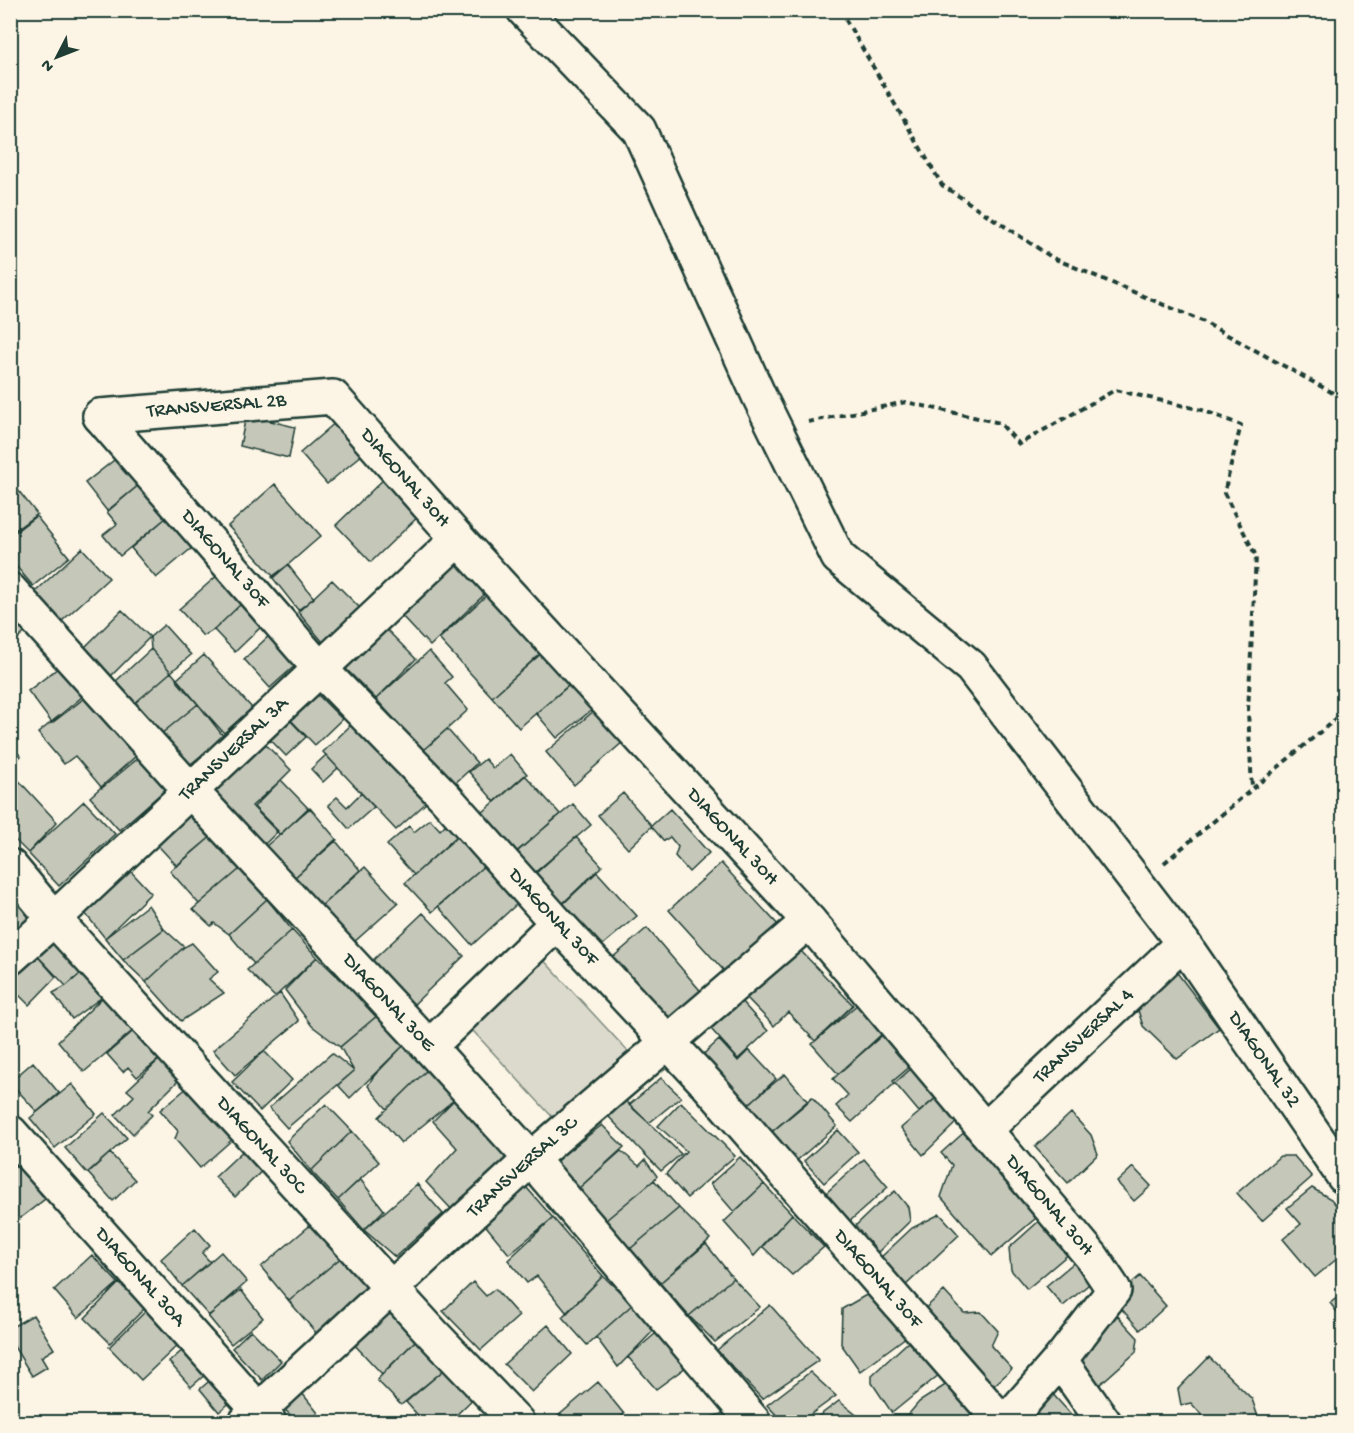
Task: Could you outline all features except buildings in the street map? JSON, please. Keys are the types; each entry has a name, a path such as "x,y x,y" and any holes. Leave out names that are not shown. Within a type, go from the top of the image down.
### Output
{"street":[{"name":"DIAGONAL 32","path":"524,10 639,130 774,428 838,557 971,667 1183,943 1344,1177"},
{"name":"TRANSVERSAL 2B","path":"100,416 333,397"},
{"name":"DIAGONAL 30H","path":"333,397 458,539 809,921 1092,1257 1114,1290 1060,1360"},
{"name":"DIAGONAL 30F","path":"100,416 320,669 445,797 557,923 708,1085 1004,1422"},
{"name":"TRANSVERSAL 3A","path":"10,958 458,539"},
{"name":"DIAGONAL 30E","path":"10,591 190,790 531,1159 754,1422"},
{"name":"DIAGONAL 30C","path":"10,866 54,919 517,1422"},
{"name":"TRANSVERSAL 3C","path":"258,1419 392,1287 531,1159 809,921"},
{"path":"429,1047 557,923"},
{"name":"TRANSVERSAL 4","path":"985,1130 1183,943"},
{"name":"DIAGONAL 30A","path":"10,1132 258,1419"},
{"path":"1004,1422 1060,1360 1104,1422"}],"path":[{"path":"840,10 942,185 1053,258 1202,321 1344,399"},
{"path":"774,428 906,402 1000,423 1019,444 1115,390 1202,410 1241,425 1224,493 1256,556 1248,711 1252,788"},
{"path":"1138,885 1344,712"}],"shaded area":[{"path":"539,955 633,1057 556,1121 463,1020"}]}
